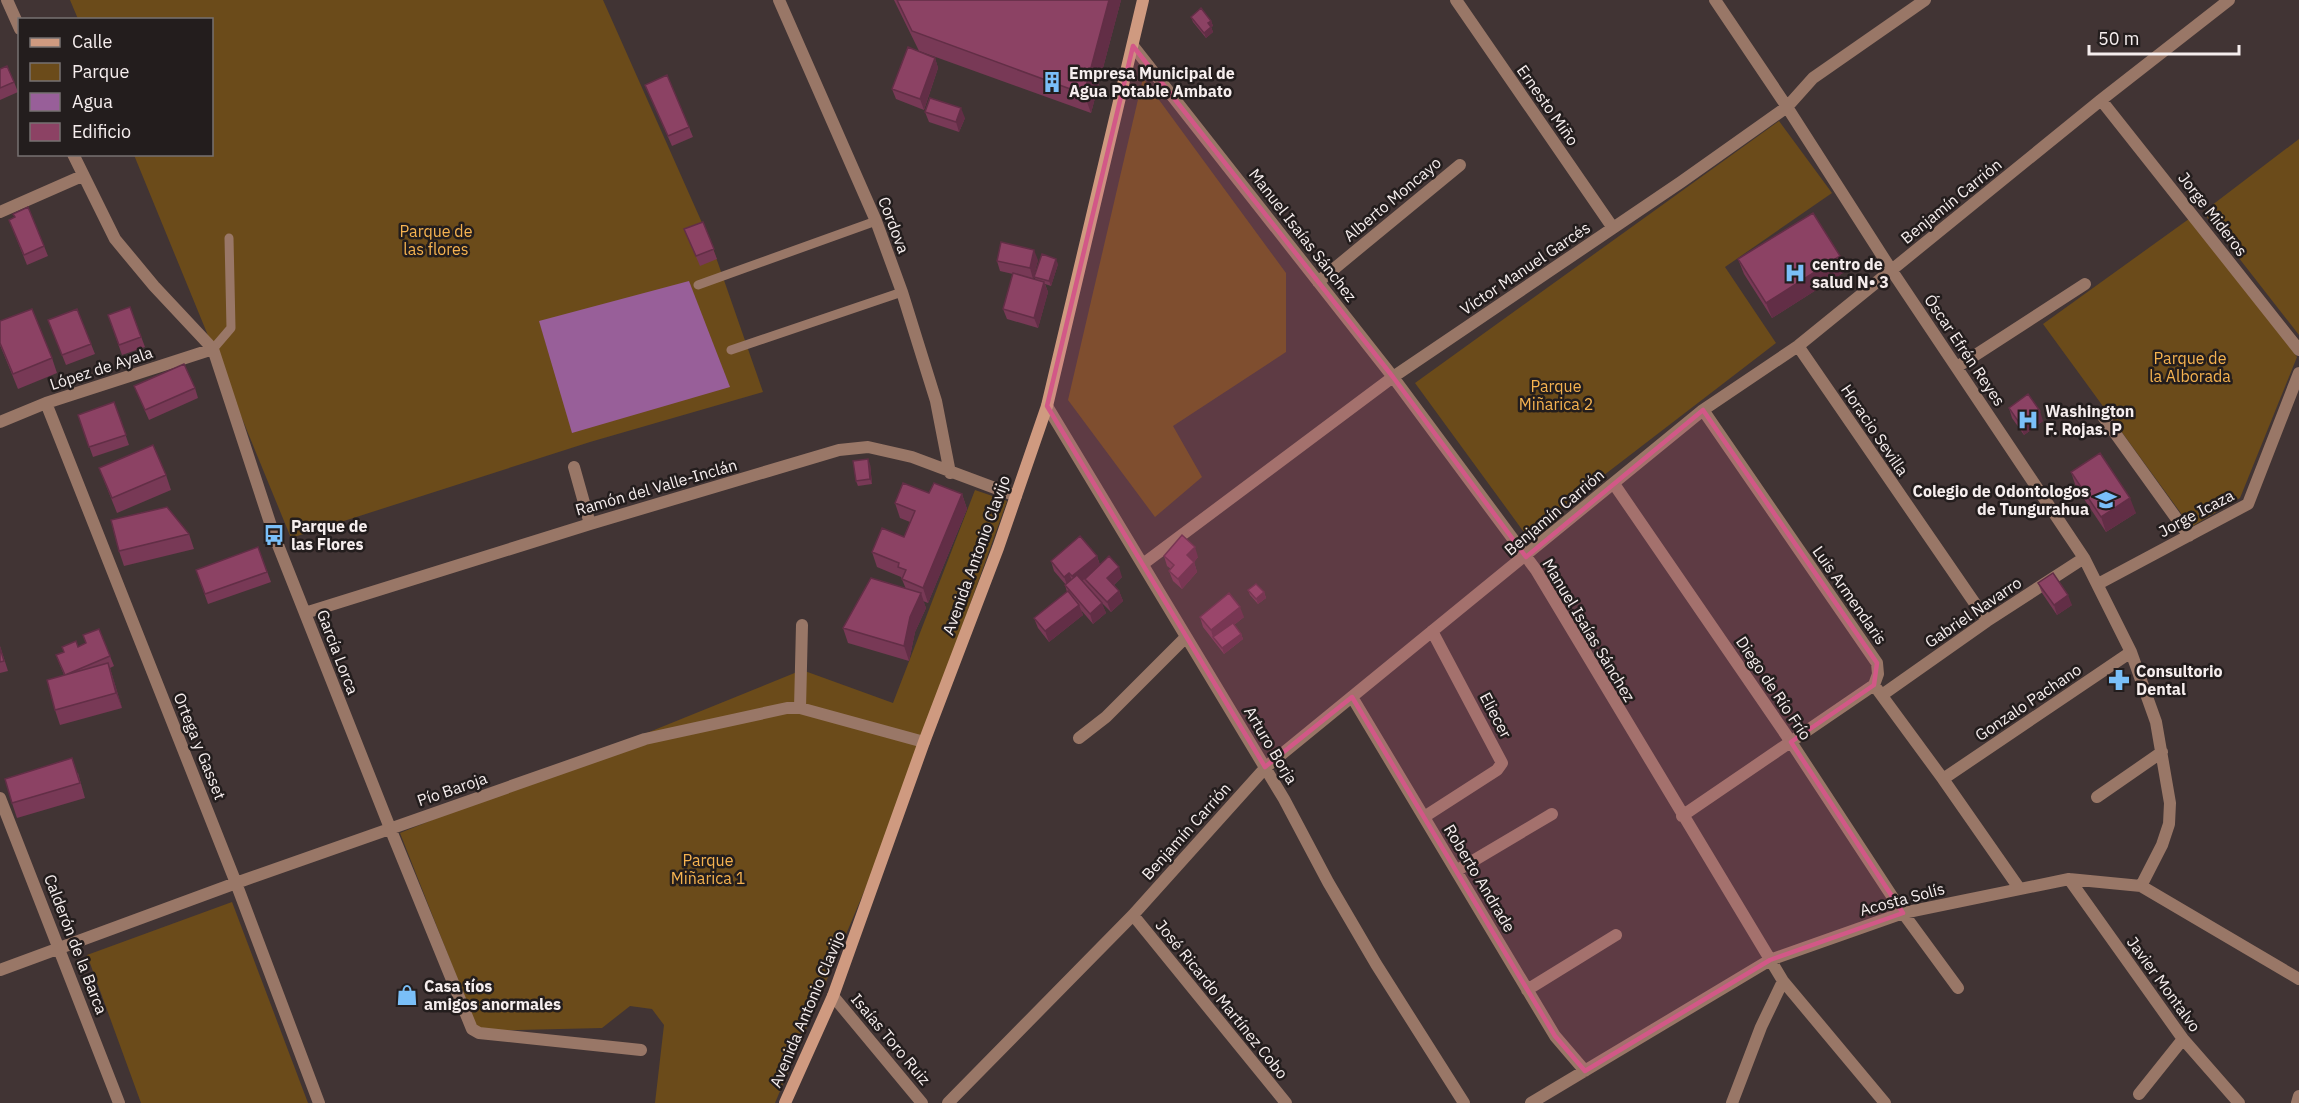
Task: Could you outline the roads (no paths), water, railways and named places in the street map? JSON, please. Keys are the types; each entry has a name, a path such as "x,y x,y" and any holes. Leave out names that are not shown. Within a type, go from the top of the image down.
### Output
{"main road":[{"name":"Avenida Antonio Clavijo","path":"785,1103 833,996 1047,406 1143,0"}],"street":[{"path":"7,0 18,25"},
{"name":"Cordova","path":"778,0 876,220 902,292 936,401 950,473"},
{"name":"Ernesto Miño","path":"1456,0 1613,228"},
{"name":"Óscar Efrén Reyes","path":"1715,0 1892,271 2084,558 2131,652 2156,722 2170,803 2169,824 2162,845 2141,886"},
{"name":"Víctor Manuel Garcés","path":"1143,564 1393,377 1787,107 1813,78 1925,0"},
{"name":"Benjamín Carrión","path":"948,1103 1133,915 1265,767 1526,557 1703,410 1798,346 2101,100 2229,0"},
{"name":"Manuel Isaías Sánchez","path":"1133,46 1393,377 1536,570 1783,981 1885,1103"},
{"name":"Jorge Mideros","path":"2101,100 2299,350"},
{"name":"García Lorca","path":"74,156 116,239 154,286 213,349 274,535 472,1029 479,1034 641,1050"},
{"name":"Alberto Moncayo","path":"1318,282 1460,165"},
{"path":"0,212 82,176"},
{"path":"1957,367 2085,284"},
{"name":"Horacio Sevilla","path":"1798,346 1987,621"},
{"name":"López de Ayala","path":"0,422 46,403 213,349"},
{"name":"Jorge Icaza","path":"2098,584 2248,504 2299,373"},
{"name":"Ortega y Gasset","path":"46,403 236,883 319,1103"},
{"name":"Arturo Borja","path":"1047,406 1265,767 1376,964 1464,1103"},
{"name":"Luis Armendaris","path":"1703,410 1877,663 1878,690"},
{"path":"2102,415 2189,536"},
{"name":"Ramón del Valle-Inclán","path":"305,613 590,524 839,450 868,447 912,457 1016,496"},
{"path":"574,467 590,524"},
{"name":"Diego de Río Frío","path":"1614,484 1791,742 1903,913 1958,988"},
{"name":"Gabriel Navarro","path":"1682,816 1791,742 1878,690 2084,558"},
{"path":"800,708 802,625"},
{"name":"Eliecer","path":"1424,817 1497,770 1502,763 1432,631"},
{"path":"1079,738 1106,717 1186,637"},
{"name":"Gonzalo Pachano","path":"1943,779 2131,652"},
{"path":"1878,690 2019,888"},
{"name":"Roberto Andrade","path":"1352,697 1555,1036 1585,1071"},
{"name":"Pío Baroja","path":"0,970 236,883 645,739 787,708 800,708 924,742"},
{"path":"2097,797 2162,752"},
{"name":"Calderón de la Barca","path":"0,798 119,1103"},
{"path":"1456,871 1552,813"},
{"name":"Acosta Solís","path":"1531,1103 1770,960 1903,913 2069,879 2141,886 2299,979"},
{"name":"Javier Montalvo","path":"2069,879 2082,894 2120,954 2183,1039 2239,1103"},
{"name":"José Ricardo Martínez Cobo","path":"1133,915 1286,1103"},
{"path":"1527,990 1616,935"},
{"path":"1732,1103 1761,1027 1783,981"},
{"name":"Isaías Toro Ruiz","path":"833,996 922,1103"},
{"path":"2139,1094 2183,1039"},
{"path":"2297,1103 2299,1096"}],"lane":[{"path":"698,285 876,220"},
{"path":"213,349 231,328 230,238"},
{"path":"731,350 902,292"}],"water":[{"path":"689,281 730,387 572,433 539,321"}],"place":[{"name":"Empresa Municipal de Agua Potable Ambato","path":"1052,82"},
{"name":"centro de salud N• 3","path":"1795,273"},
{"name":"Washington F. Rojas. P","path":"2028,420"},
{"name":"Colegio de Odontologos de Tungurahua","path":"2106,500"},
{"name":"Parque de las Flores","path":"274,535"},
{"name":"Consultorio Dental","path":"2119,680"},
{"name":"Casa tíos amigos anormales","path":"407,995"}],"park label":[{"name":"Parque de las flores","path":"436,240"},
{"name":"Parque de la Alborada","path":"2190,367"},
{"name":"Parque Miñarica 2","path":"1556,395"},
{"name":"Parque Miñarica 1","path":"708,869"}]}
